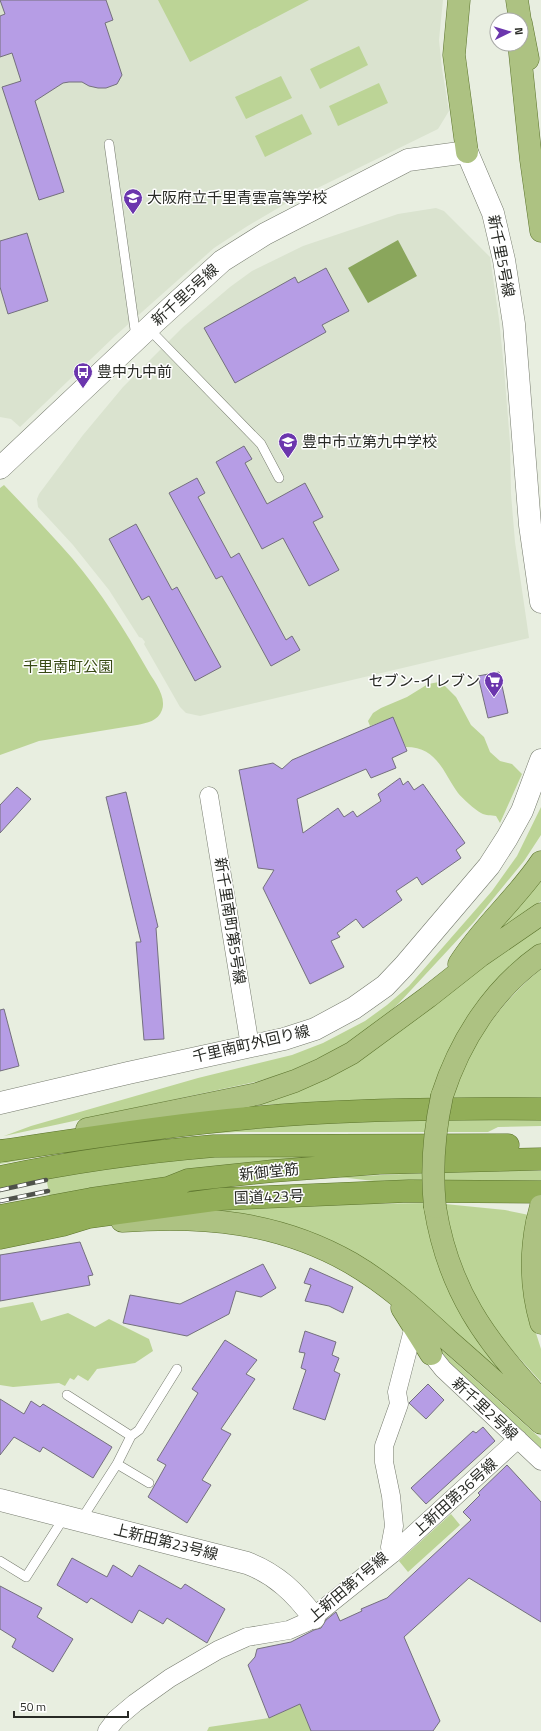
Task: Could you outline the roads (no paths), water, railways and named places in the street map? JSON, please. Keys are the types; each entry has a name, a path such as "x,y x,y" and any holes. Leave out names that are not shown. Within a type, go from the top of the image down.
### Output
{"highway":[{"path":"0,1151 144,1129 284,1115 426,1108 541,1109"},
{"name":"新御堂筋","path":"0,1177 117,1156 214,1146 341,1144 541,1145"},
{"name":"新御堂筋","path":"0,1216 91,1199 168,1188 194,1180 322,1166 420,1161 541,1159"},
{"path":"168,1188 189,1189 244,1184 289,1184 423,1196"},
{"name":"国道423号","path":"0,1238 63,1225 89,1217 221,1199 423,1196 541,1192"}],"main road":[{"path":"458,0 454,55 467,152"},
{"path":"515,0 516,12"},
{"path":"515,0 518,12"},
{"path":"520,52 531,160 541,231"},
{"path":"526,52 541,129"},
{"path":"428,997 456,968 468,950 526,883 541,862"},
{"path":"0,1151 87,1129 251,1095 295,1081 352,1053 428,997 480,956 541,914"},
{"path":"541,955 519,972 486,1008 459,1053 442,1096 437,1123 433,1162 423,1196 457,1285 470,1308 501,1354 541,1400"},
{"path":"423,1196 510,1199 540,1212 532,1247 531,1271 541,1323"},
{"path":"63,1225 88,1225 177,1218 208,1220 244,1224 284,1234 326,1250 352,1263 380,1282 418,1312 541,1422"},
{"path":"380,1282 403,1309 432,1354"}],"street":[{"name":"新千里5号線","path":"0,468 222,261 265,234 408,160 467,152 493,213 504,260 514,324 530,525 541,602"},
{"name":"千里南町外回り線","path":"0,1103 128,1072 284,1039 315,1029 354,1008 385,986 417,952 495,856 522,811 541,760"},
{"name":"新千里南町第5号線","path":"209,796 250,1046"},
{"name":"上新田第1号線","path":"107,1731 116,1719 135,1702 170,1678 208,1655 247,1637 296,1628 314,1618 392,1554 390,1547 394,1526 391,1496 384,1462 384,1446 399,1404 397,1392 414,1326"},
{"name":"新千里2号線","path":"432,1354 443,1369 541,1461"},
{"name":"上新田第36号線","path":"392,1554 518,1439"},
{"name":"上新田第23号線","path":"0,1500 237,1560 272,1575 290,1589 314,1618"}],"lane":[{"path":"109,144 142,334 261,444 279,478"},
{"path":"0,1561 26,1578 117,1464 131,1436 139,1430 177,1369"},
{"path":"67,1396 131,1436"},
{"path":"117,1464 149,1483"}],"railway":[{"path":"0,1190 46,1180"},
{"path":"0,1201 48,1191"}],"place":[{"name":"大阪府立千里青雲高等学校","path":"133,215"},
{"name":"豊中九中前","path":"83,389"},
{"name":"豊中市立第九中学校","path":"288,459"},
{"name":"セブン-イレブン","path":"494,698"}],"park label":[{"name":"千里南町公園","path":"68,667"}]}
